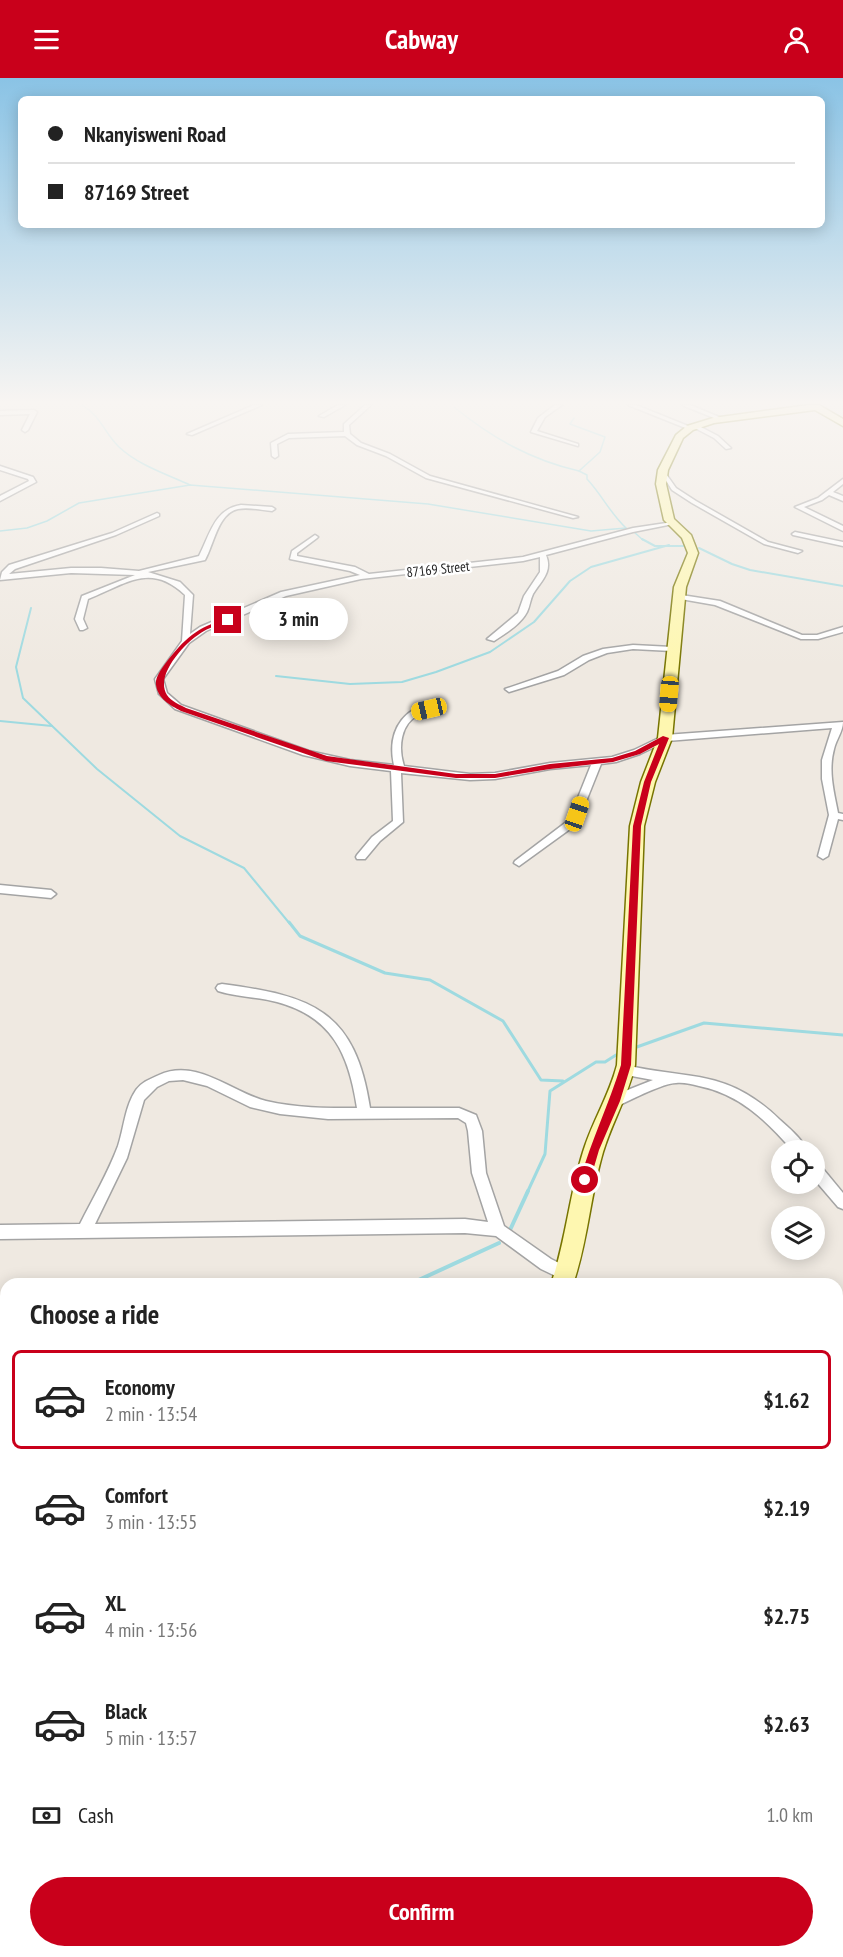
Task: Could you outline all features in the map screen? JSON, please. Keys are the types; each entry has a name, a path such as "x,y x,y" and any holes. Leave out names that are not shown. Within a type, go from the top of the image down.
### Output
{"street":[{"path":"487,493 575,517"},
{"path":"564,1278 594,1150 615,1101 625,1070 637,826 648,782 665,738 678,596 693,549 687,537 671,523 663,493"},
{"path":"680,493 766,543 798,551"},
{"path":"828,493 820,500 798,507 843,530"},
{"path":"83,628 79,619 86,598 144,572 202,558 219,518 227,510 237,507 272,509"},
{"path":"2,578 12,567 120,532 157,515"},
{"name":"87169 Street","path":"186,641 208,627 284,594 369,576 496,563 542,554 639,528 671,523"},
{"path":"795,534 843,544"},
{"path":"315,537 295,551 293,557 369,576"},
{"path":"491,639 503,631 524,610 527,596 545,571 546,564 542,554"},
{"path":"2,578 48,572 144,572 171,580 186,589 189,595 186,641 159,679 163,694 173,705 326,759 482,777 626,756 665,738 841,726"},
{"path":"678,596 717,603 801,637 818,638 843,629"},
{"path":"187,620 208,627"},
{"path":"509,689 561,673 586,658 606,651 633,647 672,649"},
{"path":"361,858 375,839 399,820 396,750 398,736 407,719 417,712 441,706"},
{"path":"823,856 838,816 827,781 826,751 841,726"},
{"path":"519,863 573,822 597,762"},
{"path":"0,889 51,894"},
{"path":"222,988 254,992 294,1002 327,1021 342,1037 354,1060 362,1087 364,1113"},
{"path":"625,1070 714,1084 746,1098 769,1115 791,1140"},
{"path":"85,1230 123,1150 137,1100 146,1088 160,1078 176,1074 205,1079 253,1103 269,1107 364,1113 459,1113 471,1119 475,1131 479,1173 498,1230"},
{"path":"615,1101 671,1077"},
{"path":"825,1181 843,1203"},
{"path":"0,1233 465,1226 498,1230 511,1237 563,1278"}],"waterway":[{"path":"0,531 27,528 47,521 79,503 143,493"},
{"path":"286,493 428,504 591,531 626,528 598,493"},
{"path":"634,532 643,540"},
{"path":"642,539 655,546 665,546"},
{"path":"276,676 350,684 402,682 436,672 490,652 534,622 570,581 591,567 665,546"},
{"path":"665,546 686,546"},
{"path":"699,548 750,570 843,586"},
{"path":"31,608 16,667 23,698 97,769 180,836 244,868 290,924"},
{"path":"0,721 52,726"},
{"path":"289,922 300,936 385,973 430,980 503,1021 541,1080 563,1081"},
{"path":"634,1048 704,1023 843,1035"},
{"path":"527,1193 545,1154 550,1091 596,1062 605,1062 616,1055"},
{"path":"510,1230 528,1191"},
{"path":"423,1278 499,1243"}],"route":[{"path":"228,620 202,629 191,636 164,669 159,684 167,700 184,710 326,759 456,776 495,776 550,766 613,760 650,747 665,738 643,797 637,826 632,889 631,977 626,1065 585,1180"}]}
